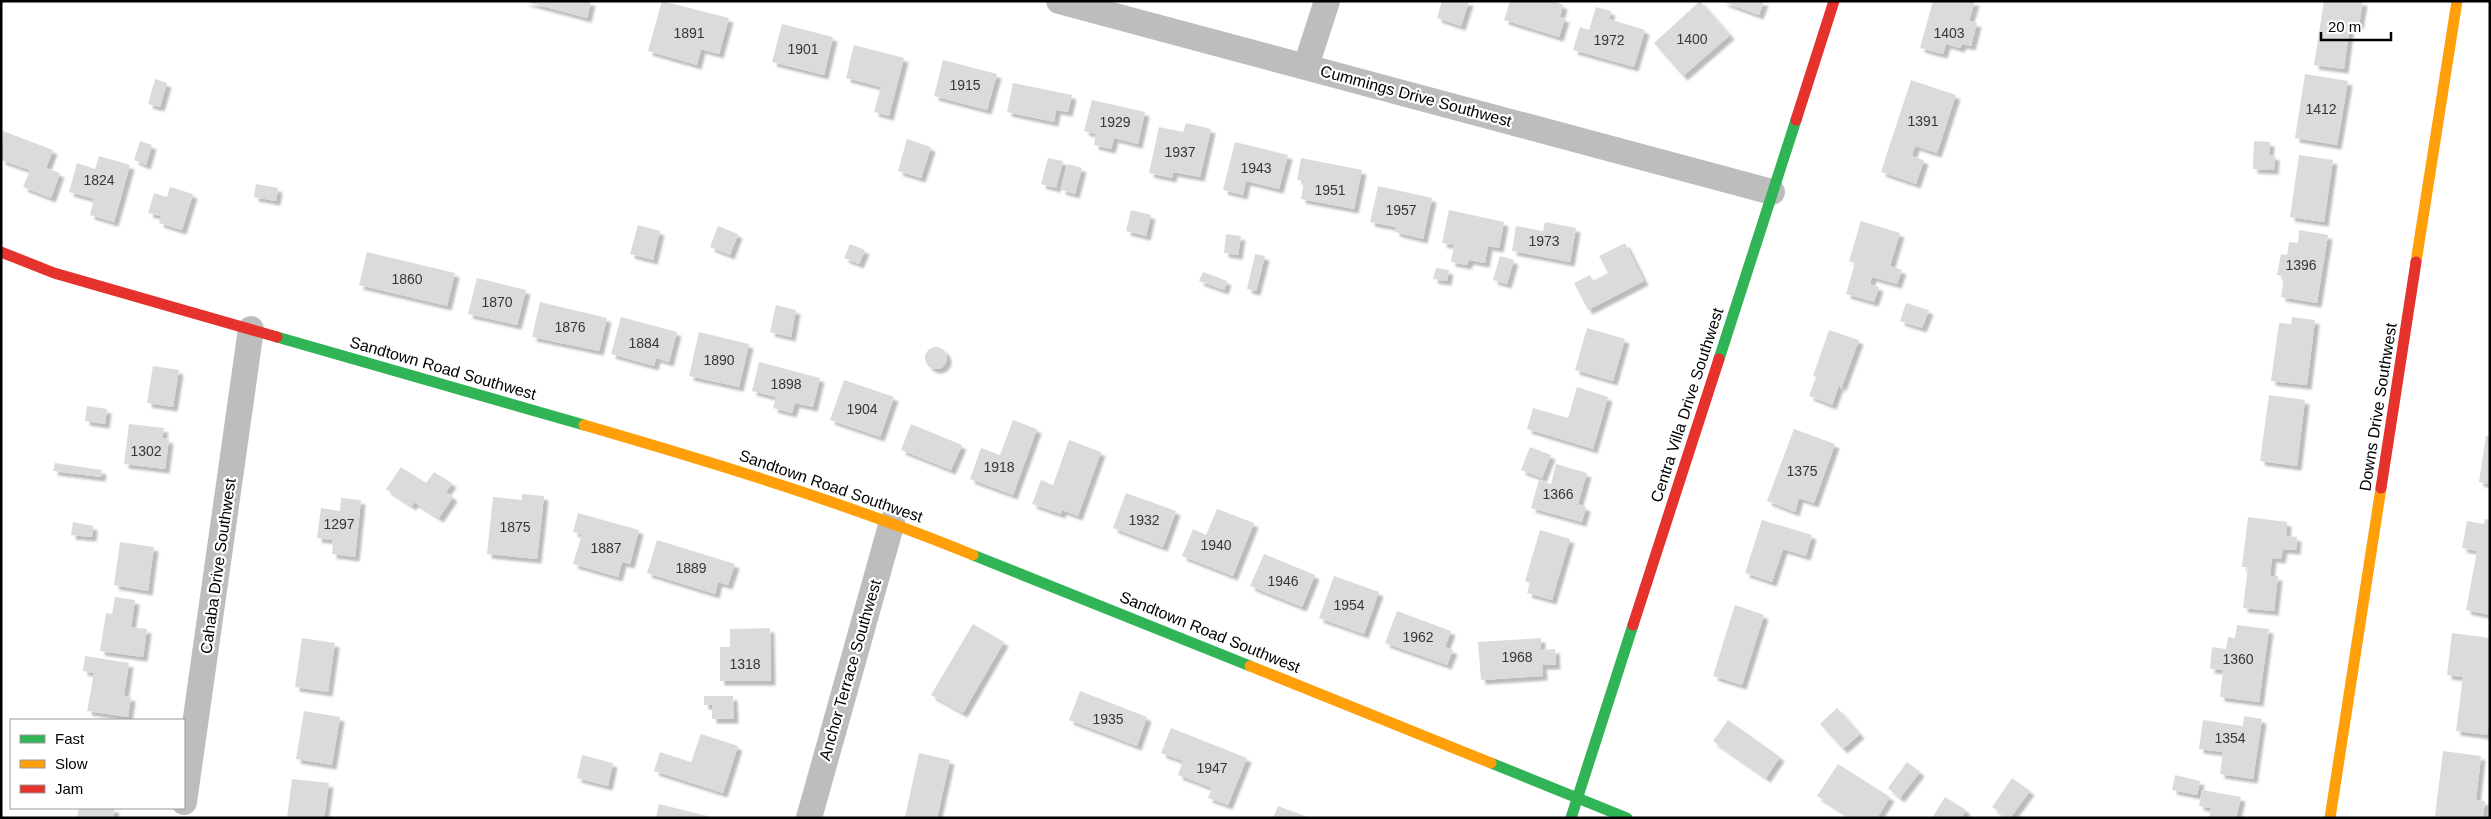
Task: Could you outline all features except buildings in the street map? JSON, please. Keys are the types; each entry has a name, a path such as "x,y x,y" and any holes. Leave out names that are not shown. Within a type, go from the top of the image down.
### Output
{"street":[{"name":"Cummings Drive Southwest","path":"1059,1 1772,192"},
{"path":"1306,66 1327,1"},
{"name":"Centra Villa Drive Southwest","path":"1571,818 1834,1"},
{"name":"Downs Drive Southwest","path":"2330,818 2457,1"},
{"name":"Sandtown Road Southwest","path":"1,252 54,273 706,460 892,522 1578,796 1627,818"},
{"name":"Cahaba Drive Southwest","path":"185,795 251,329"},
{"name":"Anchor Terrace Southwest","path":"809,818 892,522"}],"traffic: fast":[{"path":"1719,359 1796,120"},
{"path":"277,337 584,425"},
{"path":"973,555 1250,666"},
{"path":"1571,818 1633,625"},
{"path":"1491,763 1627,818"}],"traffic: slow":[{"path":"2416,262 2457,1"},
{"path":"584,425 829,501 973,555"},
{"path":"2330,818 2381,488"},
{"path":"1250,666 1491,763"}],"traffic: jam":[{"path":"1796,120 1834,1"},
{"path":"1,252 54,273 277,337"},
{"path":"2381,488 2416,262"},
{"path":"1633,625 1719,359"}]}
